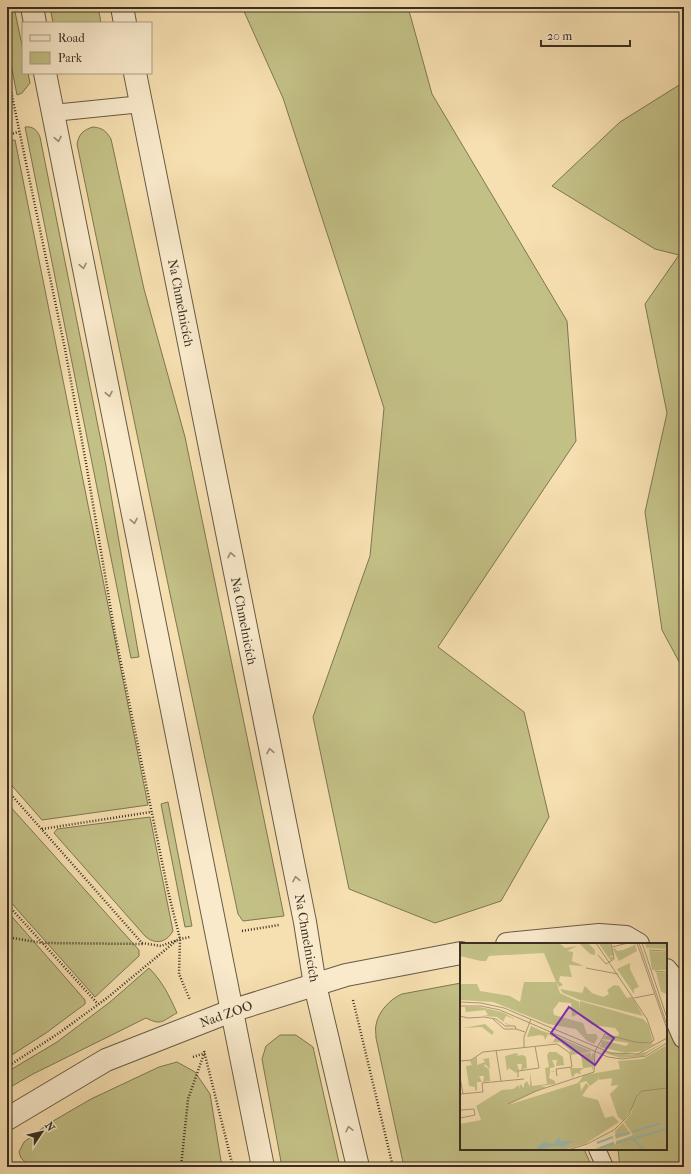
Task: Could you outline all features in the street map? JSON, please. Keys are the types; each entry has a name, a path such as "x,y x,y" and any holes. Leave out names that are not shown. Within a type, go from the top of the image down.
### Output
{"street":[{"path":"32,7 35,22"},
{"path":"122,7 125,22"},
{"path":"45,74 231,1011 264,1167"},
{"name":"Na Chmelnicích","path":"135,74 305,922 315,985 358,1167"},
{"path":"517,943 600,935 626,937 636,943"},
{"name":"Nad ZOO","path":"7,1118 106,1060 231,1011 346,975 460,953"},
{"path":"667,971 684,993"},
{"path":"667,997 684,1037"}],"lane":[{"path":"53,114 142,104"},
{"path":"598,1150 606,1167"}],"path":[{"path":"7,72 65,349 115,634 151,812 180,938 179,974 188,995 205,1053 233,1167"},
{"path":"7,135 19,132"},
{"path":"7,790 142,943 161,946 180,938 305,922"},
{"path":"7,796 10,793"},
{"path":"42,829 151,812"},
{"path":"7,904 98,1004"},
{"path":"7,937 42,943 149,944"},
{"path":"7,1068 59,1033 98,1004 180,938"},
{"path":"346,975 393,1167"},
{"path":"181,1167 188,1099 205,1053"}],"green space":[{"path":"7,7 14,7 22,45 22,74 28,74 30,83 22,93 17,95 7,44"},
{"path":"50,7 98,7 101,22 53,22"},
{"path":"242,7 408,7 432,94 567,321 576,441 438,647 524,712 549,817 501,901 435,923 349,889 313,717 370,556 384,408 283,98"},
{"path":"684,82 684,671 662,630 645,512 667,413 645,304 679,255 655,249 552,186 620,122"},
{"path":"25,127 34,129 38,132 40,137 106,466 139,657 131,658"},
{"path":"93,127 104,130 111,139 144,289 185,437 284,916 243,921 238,914 77,144 82,133"},
{"path":"15,140 148,805 42,820 7,780 7,141"},
{"path":"168,802 192,926 185,927 161,804"},
{"path":"7,803 139,950 139,956 95,997 7,898"},
{"path":"150,817 173,931 164,940 156,942 145,936 54,833 57,829"},
{"path":"7,911 85,1000 85,1004 46,1033 7,1058"},
{"path":"149,968 165,989 177,1013 162,1022 155,1022 146,1018 33,1074 7,1089 7,1072 57,1042 110,1002"},
{"path":"460,983 460,1150 584,1150 592,1167 404,1167 376,1038 377,1020 379,1015 385,1006 402,994"},
{"path":"667,990 684,1027 684,1167 620,1167 618,1150 667,1150"},
{"path":"280,1035 296,1035 313,1047 340,1167 282,1167 262,1059 266,1046"},
{"path":"177,1062 195,1072 210,1094 222,1167 30,1167 21,1158 19,1152 24,1142 48,1124 91,1099 159,1067"}]}
